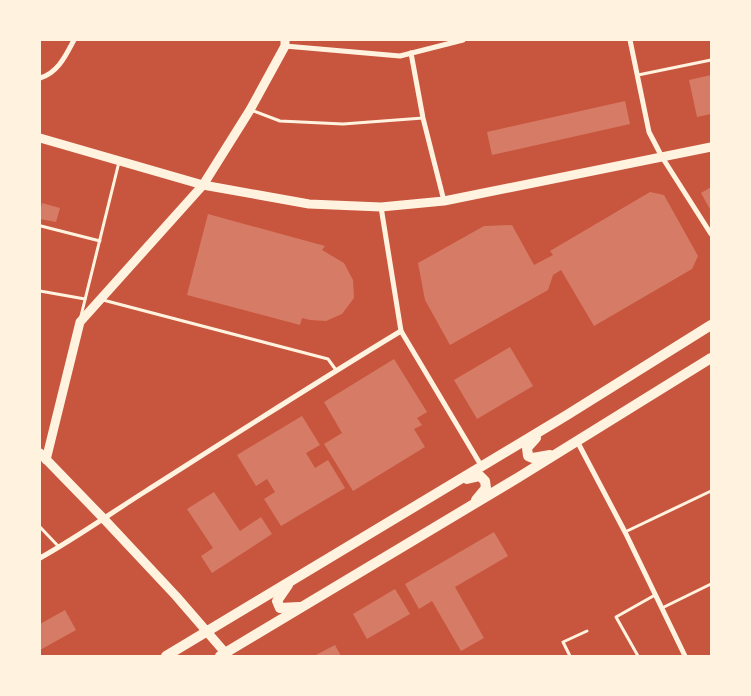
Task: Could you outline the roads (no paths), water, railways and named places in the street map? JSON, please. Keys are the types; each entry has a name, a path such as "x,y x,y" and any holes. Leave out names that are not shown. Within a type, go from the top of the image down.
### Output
{"main road":[{"path":"166,656 543,430 711,325"},
{"path":"224,655 711,358"},
{"path":"543,430 527,448 528,456 533,458 556,454"},
{"path":"457,482 480,476 485,481 486,488 471,506"},
{"path":"290,582 277,601 280,608 303,606"}],"street":[{"path":"40,78 60,66 74,40"},
{"path":"224,655 208,631 103,518 43,457 80,322 203,185 250,110 285,43 400,56 463,40"},
{"path":"630,40 649,132 662,157 711,234"},
{"path":"411,53 444,201"},
{"path":"40,138 203,185 309,204 381,207 444,201 711,147"},
{"path":"381,207 401,331 482,466"},
{"path":"40,558 59,548 336,370 401,331"},
{"path":"577,441 625,532 685,656"}],"lane":[{"path":"638,75 711,60"},
{"path":"250,110 280,121 343,124 424,118"},
{"path":"80,322 120,160"},
{"path":"41,226 100,241"},
{"path":"40,291 85,299"},
{"path":"100,299 328,359 336,370"},
{"path":"625,532 711,491"},
{"path":"40,527 59,548"},
{"path":"661,608 711,584"},
{"path":"638,656 616,617 655,595"},
{"path":"570,656 563,642 587,631"}]}
